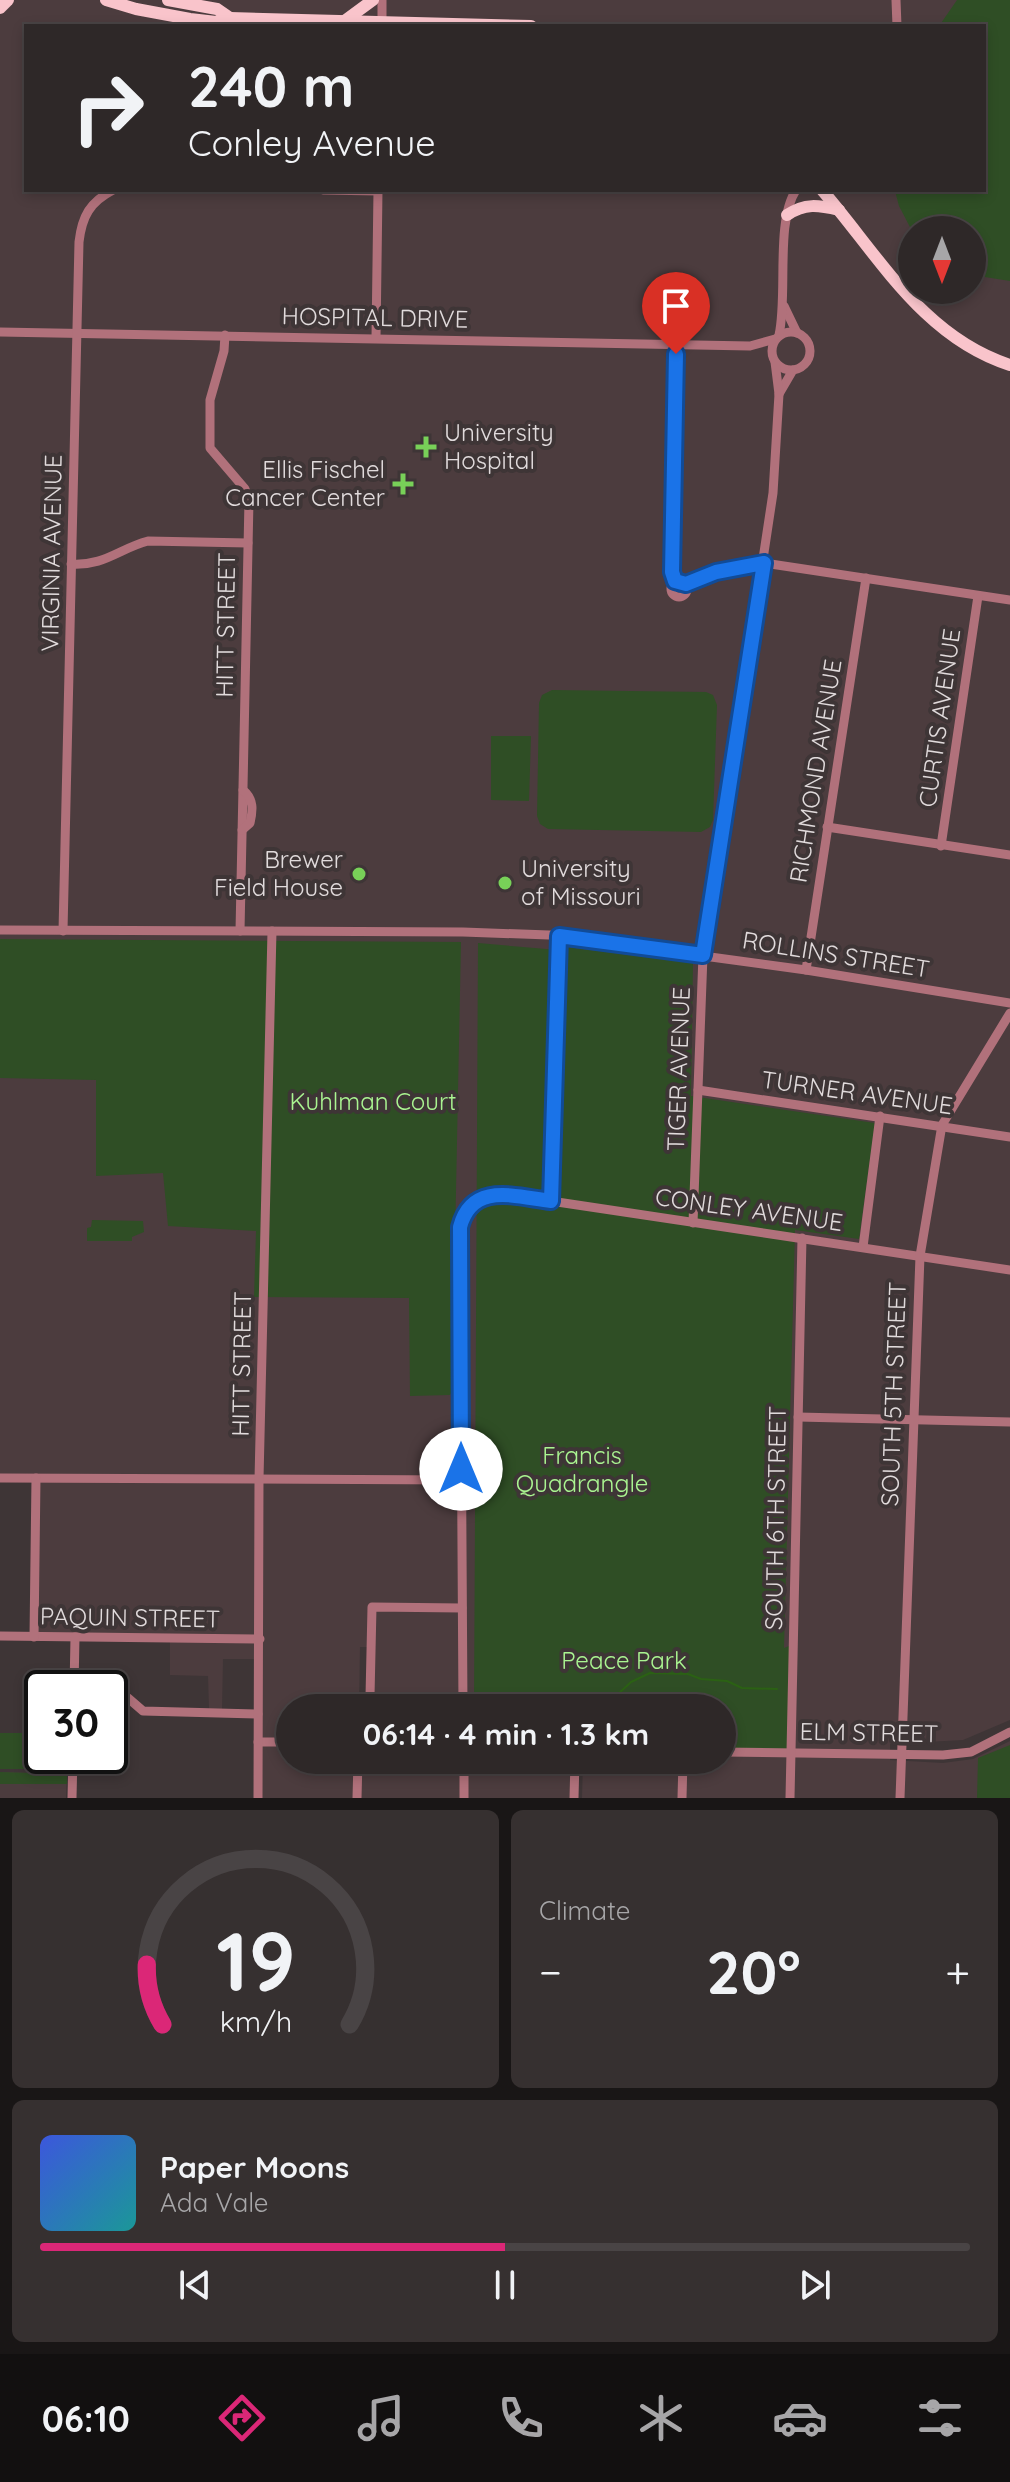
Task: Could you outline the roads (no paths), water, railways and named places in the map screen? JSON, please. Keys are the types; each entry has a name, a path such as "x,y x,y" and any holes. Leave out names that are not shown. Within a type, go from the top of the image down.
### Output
{"main road":[{"path":"0,8 8,0"},
{"path":"106,0 136,9 216,22 230,18 382,24"},
{"path":"168,0 217,9 230,18"},
{"path":"346,24 373,0"},
{"path":"824,192 935,324 977,352 1010,365"},
{"path":"787,215 810,205 839,210"}],"street":[{"path":"382,0 382,24"},
{"path":"896,0 897,24"},
{"name":"VIRGINIA AVENUE","path":"63,931 80,229 84,215 92,205 110,192"},
{"path":"376,338 378,192"},
{"path":"784,306 797,333 807,340 810,353 805,365 793,370 786,370 774,360 772,345 777,337 784,306 787,215 795,192"},
{"name":"HOSPITAL DRIVE","path":"0,332 750,346 777,337"},
{"path":"777,337 797,333"},
{"name":"HITT STREET","path":"225,335 224,351 210,400 210,448 248,494 240,931"},
{"path":"676,343 672,572 681,582 764,563 1010,600"},
{"name":"HOSPITAL DRIVE","path":"750,346 774,360"},
{"name":"TIGER AVENUE","path":"693,1223 703,955 773,493 779,394 774,360"},
{"name":"TIGER AVENUE","path":"779,394 793,370"},
{"path":"71,564 94,564 148,541 248,543"},
{"name":"RICHMOND AVENUE","path":"806,970 866,578"},
{"name":"CURTIS AVENUE","path":"941,846 978,596"},
{"path":"827,827 1010,855"},
{"name":"ROLLINS STREET","path":"0,930 463,932 559,936 806,970 1010,1003"},
{"name":"HITT STREET","path":"258,1798 259,1479 272,931"},
{"path":"551,1201 559,936"},
{"name":"SOUTH 5TH STREET","path":"900,1798 920,1256 942,1125 1010,1013"},
{"name":"TURNER AVENUE","path":"698,1090 1010,1137"},
{"path":"863,1247 880,1116"},
{"name":"CONLEY AVENUE","path":"461,1480 460,1227 471,1205 482,1198 504,1194 1010,1270"},
{"name":"SOUTH 6TH STREET","path":"790,1798 802,1238"},
{"path":"798,1417 1010,1422"},
{"path":"0,1478 461,1480 463,1694"},
{"path":"34,1637 36,1478"},
{"path":"370,1694 372,1607 462,1608"},
{"name":"PAQUIN STREET","path":"0,1636 260,1639"},
{"path":"74,1670 75,1637"},
{"path":"128,1698 143,1711 258,1714"},
{"name":"ELM STREET","path":"736,1752 943,1755 971,1752 1010,1732"},
{"path":"258,1742 276,1742"},
{"path":"72,1798 73,1774"},
{"path":"357,1798 358,1774"},
{"path":"464,1774 464,1798"},
{"path":"574,1798 575,1774"},
{"path":"682,1798 683,1774"}],"waterway":[{"path":"618,1694 631,1682 650,1673 688,1674 701,1679 727,1681 742,1688 777,1689"}],"place":[{"name":"University Hospital","path":"426,447"},
{"name":"Ellis Fischel Cancer Center","path":"403,484"},
{"name":"Brewer Field House","path":"359,874"},
{"name":"University of Missouri","path":"505,883"}],"park label":[{"name":"Kuhlman Court","path":"373,1102"},
{"name":"Francis Quadrangle","path":"582,1470"},
{"name":"Peace Park","path":"624,1661"}]}
